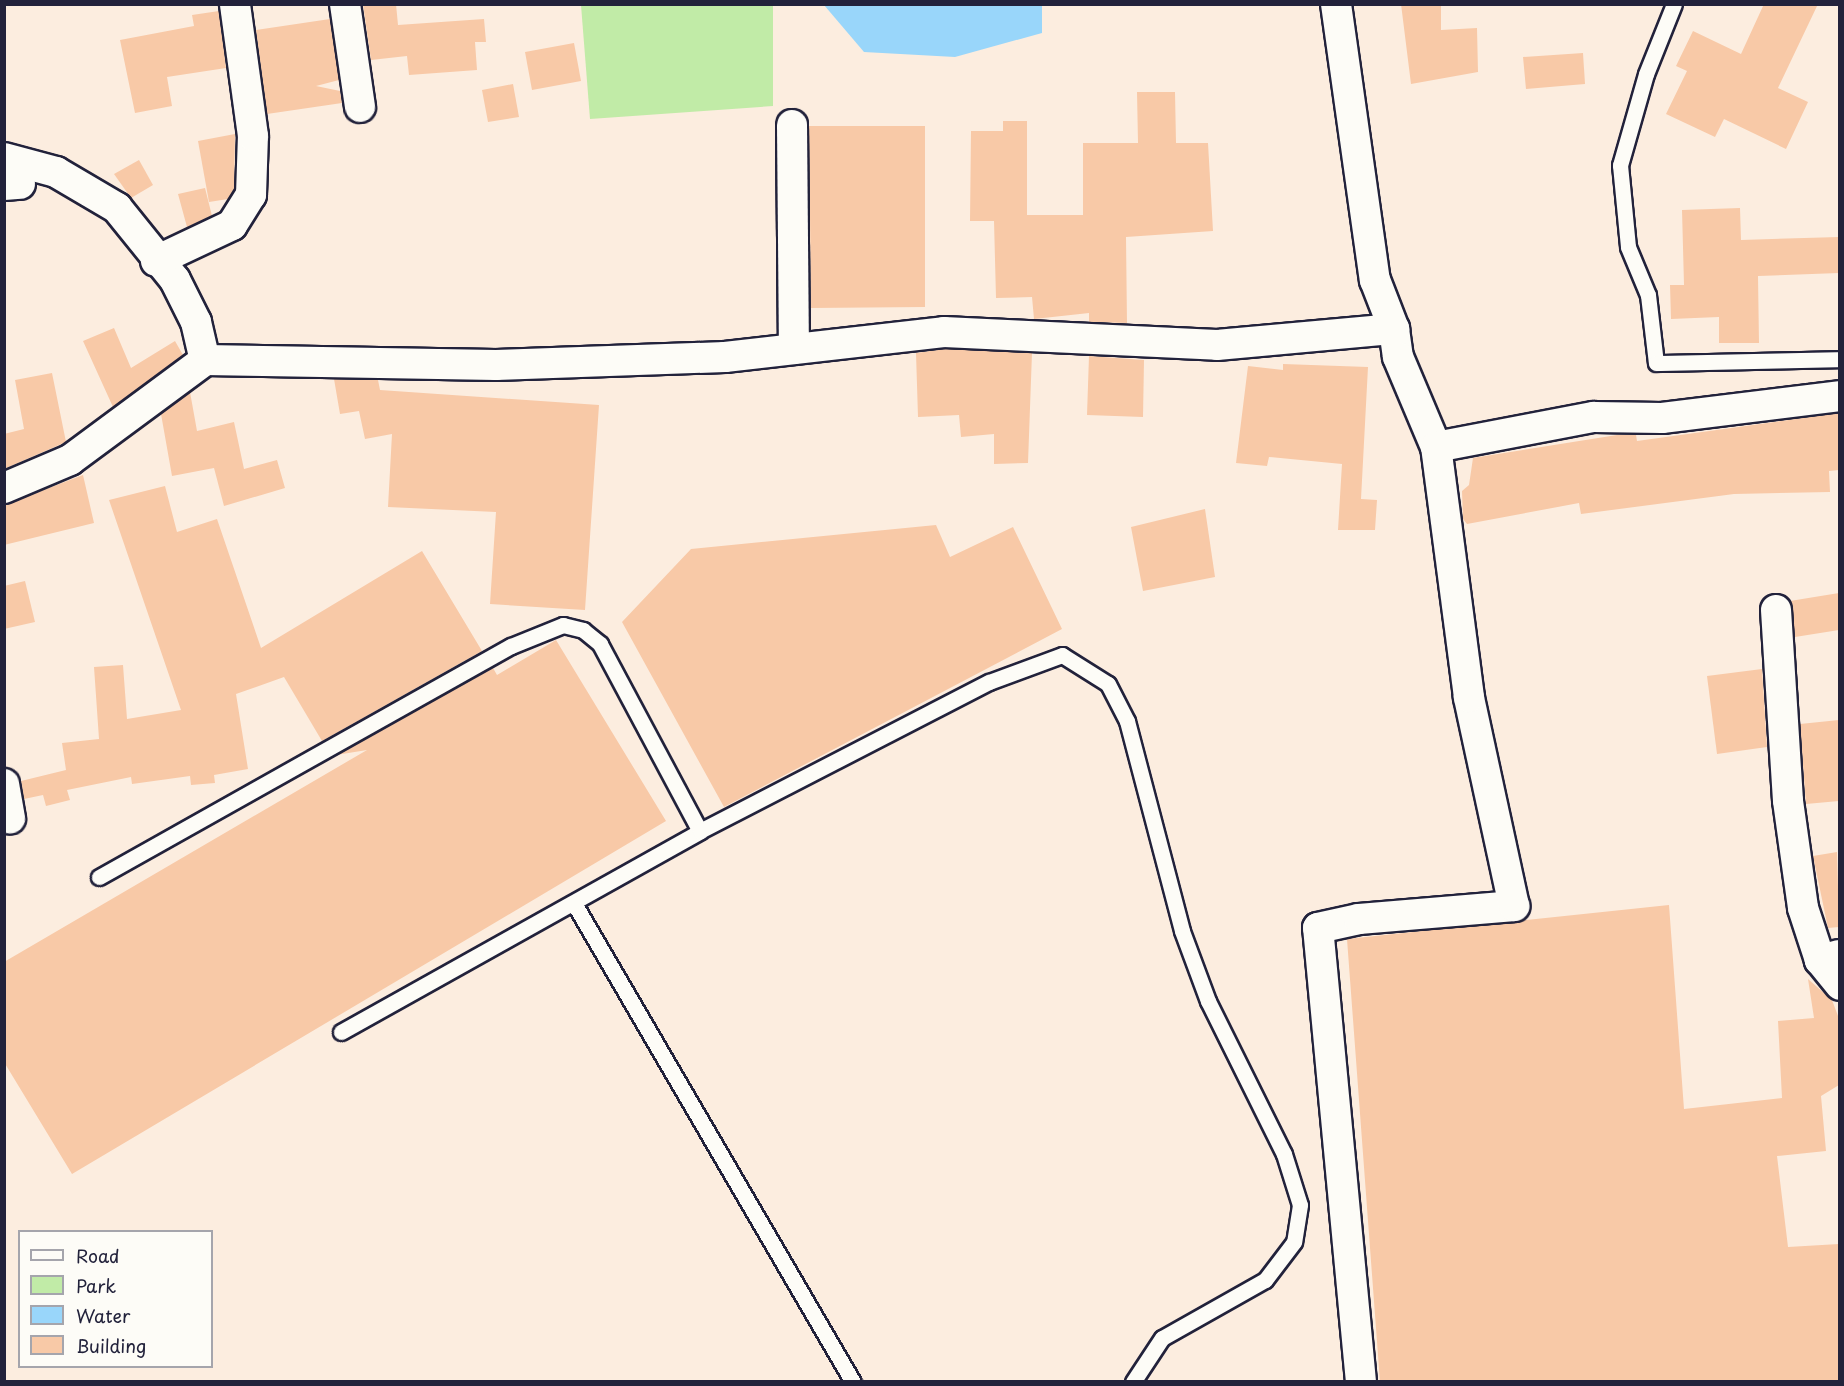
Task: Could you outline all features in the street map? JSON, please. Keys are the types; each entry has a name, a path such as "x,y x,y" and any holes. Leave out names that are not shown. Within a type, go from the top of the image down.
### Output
{"street":[{"path":"156,261 232,225 251,195 253,136 235,4"},
{"path":"345,4 360,107"},
{"path":"1336,4 1375,280 1394,328 1398,357 1436,447 1469,697 1514,906 1359,919 1318,928 1361,1382"},
{"path":"792,125 794,349"},
{"path":"4,158 56,172 117,208 156,261 175,280 196,322 205,360"},
{"path":"4,488 70,460 205,360 496,365 725,357 944,332 1217,345 1394,328"},
{"path":"1436,447 1594,417 1662,418 1839,396"},
{"path":"1776,610 1788,801 1803,908 1830,958 1839,985"},
{"path":"4,784 10,818"}],"lane":[{"path":"1674,4 1646,74 1620,165 1628,247 1648,294 1656,363 1839,359"},
{"path":"99,877 511,646 563,625 583,630 600,644 700,831"},
{"path":"341,1032 575,905 700,831 1026,664 1062,655 1108,684 1142,762 1186,941 1208,1001 1284,1154 1300,1205 1294,1242 1265,1280 1162,1338 1133,1382"},
{"path":"575,905 853,1382"}],"green space":[{"path":"581,5 773,5 773,106 590,119"}],"water":[{"path":"824,5 1042,5 1042,33 955,57 864,52"}],"building":[{"path":"363,4 396,4 398,25 484,19 486,42 475,42 477,70 409,75 407,56 371,60"},
{"path":"1401,4 1441,4 1441,30 1477,28 1478,72 1411,84"},
{"path":"1764,4 1818,4 1778,88 1808,102 1786,149 1724,119 1715,137 1666,114 1687,71 1676,66 1693,31 1741,54"},
{"path":"219,11 226,68 167,77 172,106 135,113 120,40 194,26 192,15"},
{"path":"330,19 339,80 316,86 340,91 342,103 267,114 256,30"},
{"path":"574,43 581,81 532,90 525,52"},
{"path":"1583,53 1585,84 1526,89 1523,57"},
{"path":"513,84 519,117 488,122 482,90"},
{"path":"1137,92 1175,92 1176,143 1208,143 1213,231 1126,237 1127,323 1089,322 1089,313 1034,319 1032,297 996,298 994,221 970,221 971,131 1003,131 1003,121 1027,121 1027,215 1083,215 1083,143 1138,143"},
{"path":"809,126 925,126 925,307 811,308"},
{"path":"235,134 234,190 228,199 209,202 198,141"},
{"path":"139,160 153,185 131,198 114,174"},
{"path":"205,188 212,216 187,227 178,194"},
{"path":"1740,208 1741,240 1839,237 1839,273 1758,276 1759,343 1719,343 1719,317 1671,319 1670,285 1684,285 1682,210"},
{"path":"114,328 131,368 175,341 183,355 113,407 83,341"},
{"path":"945,349 1032,353 1028,463 994,464 994,434 961,437 959,415 918,417 916,353"},
{"path":"1089,356 1144,360 1143,417 1087,415"},
{"path":"1283,364 1368,367 1361,499 1377,500 1375,530 1338,530 1342,464 1269,457 1267,466 1236,463 1248,366 1283,370"},
{"path":"52,373 66,442 4,469 4,434 24,429 15,380"},
{"path":"334,379 378,380 380,390 599,405 585,610 490,604 496,512 388,507 392,434 365,439 359,411 340,414"},
{"path":"190,392 197,431 234,422 244,469 277,460 285,488 224,506 214,468 172,476 161,414"},
{"path":"1839,413 1839,470 1829,471 1830,492 1734,494 1581,514 1579,503 1467,524 1463,519 1462,491 1469,485 1473,458 1617,435 1636,435 1637,441"},
{"path":"83,475 94,523 4,545 4,505"},
{"path":"165,486 177,532 217,519 261,648 422,551 482,651 322,741 284,677 236,694 248,769 214,775 215,783 191,785 190,776 132,784 131,777 67,790 70,800 46,806 43,795 24,799 21,781 66,770 62,743 99,739 94,667 123,665 127,719 181,710 109,500"},
{"path":"1205,509 1215,577 1143,591 1131,527"},
{"path":"936,525 950,557 1013,527 1062,629 724,807 622,622 691,549"},
{"path":"25,581 35,622 4,629 4,586"},
{"path":"1839,593 1839,630 1795,637 1790,601"},
{"path":"556,640 666,821 72,1174 4,1062 4,962 367,750 336,755 493,668 497,675"},
{"path":"1762,669 1767,747 1717,754 1707,676"},
{"path":"1839,720 1839,801 1806,804 1800,724"},
{"path":"1837,852 1839,927 1828,928 1813,856"},
{"path":"1669,905 1684,1109 1782,1098 1778,1021 1814,1018 1808,979 1832,1000 1838,1016 1839,1085 1821,1096 1826,1151 1777,1156 1788,1247 1839,1244 1839,1382 1380,1382 1347,939"}]}
